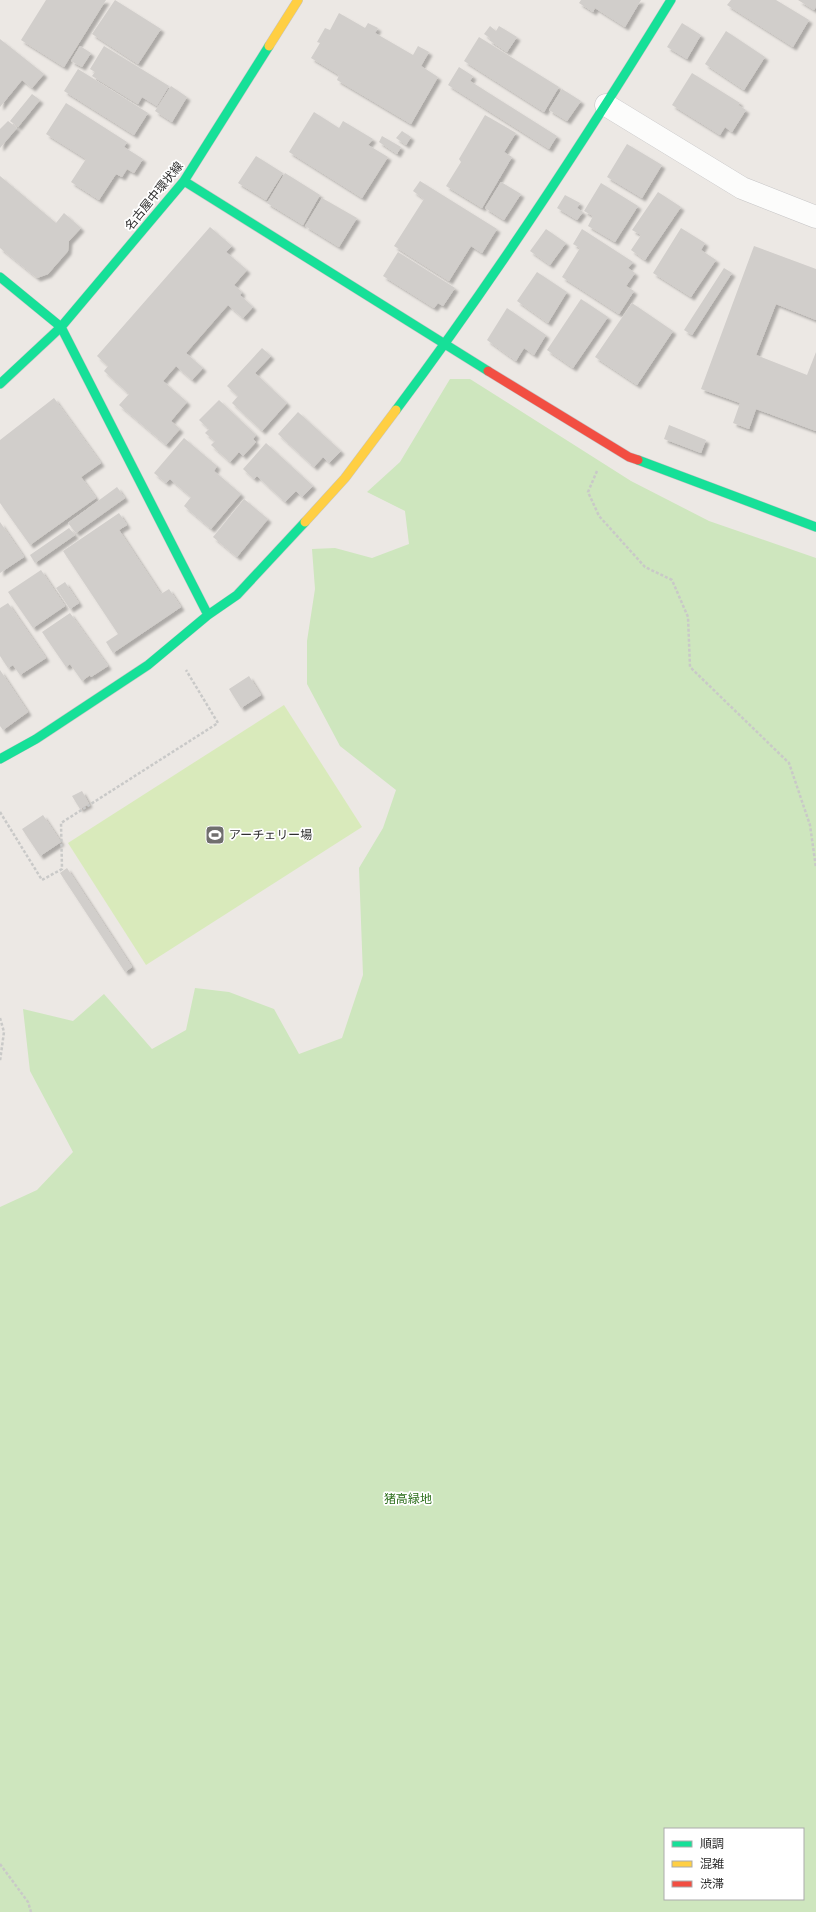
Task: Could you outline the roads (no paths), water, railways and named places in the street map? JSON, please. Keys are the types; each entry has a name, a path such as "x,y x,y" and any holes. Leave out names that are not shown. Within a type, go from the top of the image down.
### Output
{"street":[{"name":"名古屋中環状線","path":"0,384 61,328 184,181 298,0"},
{"path":"0,760 36,739 141,670 208,615 237,595 345,478 445,345 606,105 671,0"},
{"path":"606,105 742,188 816,217"},
{"path":"184,181 445,345 629,457 816,527"},
{"path":"0,277 61,328 208,615"}],"place":[{"name":"アーチェリー場","path":"215,835"}],"park label":[{"name":"猪高緑地","path":"408,1499"}]}
